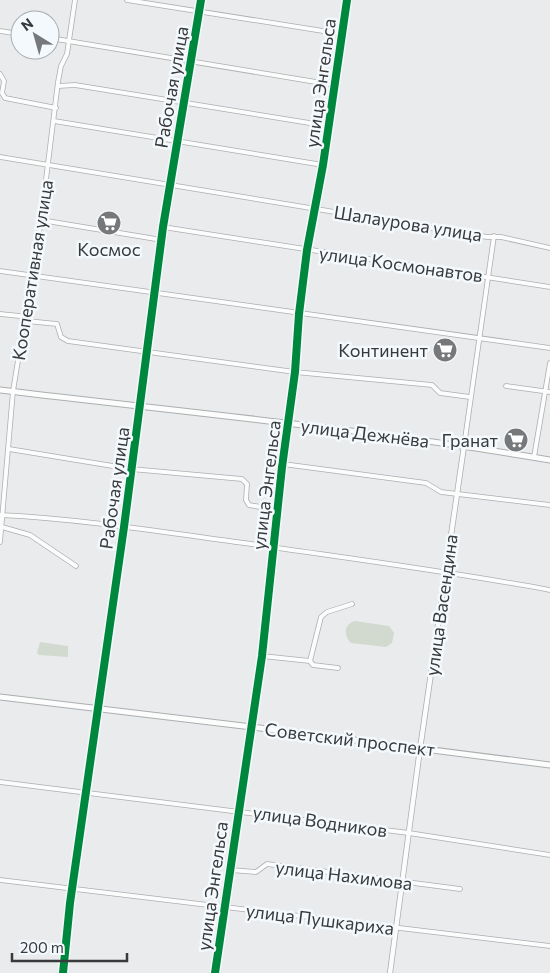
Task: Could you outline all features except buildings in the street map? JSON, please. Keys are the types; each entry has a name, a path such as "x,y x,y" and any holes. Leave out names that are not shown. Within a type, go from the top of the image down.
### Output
{"main road":[{"name":"улица Дежнёва","path":"0,390 288,423 464,446 550,460"},
{"name":"Советский проспект","path":"0,697 550,765"}],"street":[{"name":"Кооперативная улица","path":"0,542 13,391 41,220 61,66 67,54 75,0"},
{"path":"127,0 342,34"},
{"name":"Рабочая улица","path":"64,971 64,954 72,888 132,469 169,184 200,0"},
{"name":"улица Энгельса","path":"215,973 262,656 273,548 295,372 299,314 307,250 323,165 347,0"},
{"path":"60,40 163,56 189,63 334,85"},
{"path":"0,74 4,81 2,93 4,98 56,108"},
{"path":"58,86 75,85 328,126"},
{"path":"54,121 323,165"},
{"name":"Шалаурова улица","path":"0,157 314,206 326,210 494,236 550,248"},
{"path":"41,220 162,240"},
{"name":"улица Космонавтов","path":"163,227 550,287"},
{"name":"улица Васендина","path":"390,973 420,749 494,236"},
{"path":"0,271 550,348"},
{"path":"0,314 57,324 61,337 68,341 295,372 432,385 440,393 470,397"},
{"path":"534,458 548,392 550,363"},
{"path":"506,386 548,392"},
{"path":"9,449 132,469 242,479 247,484 246,500 249,505 278,510"},
{"path":"283,464 426,483 441,492 550,504"},
{"path":"1,515 38,516 124,527 446,572 550,590"},
{"path":"2,528 30,535 76,566"},
{"path":"310,660 321,616 327,612 352,604"},
{"path":"262,656 310,660 313,664 338,668"},
{"name":"улица Водников","path":"0,782 85,794 238,810 409,833 550,855"},
{"name":"улица Нахимова","path":"230,870 256,872 268,864 460,889"},
{"name":"улица Пушкариха","path":"0,880 550,946"},
{"path":"64,971 68,973"}],"shaded area":[{"path":"351,622 389,626 394,633 392,643 386,647 351,643 348,640 346,630"},
{"path":"40,642 68,646 68,657 39,655 37,653"}],"cycle path":[{"path":"63,973 70,903 124,527 163,227 201,0"},
{"path":"215,973 262,656 282,467 295,372 299,314 307,250 323,165 347,0"}],"place":[{"name":"Космос","path":"109,223"},
{"name":"Континент","path":"445,350"},
{"name":"Гранат","path":"516,440"}]}
